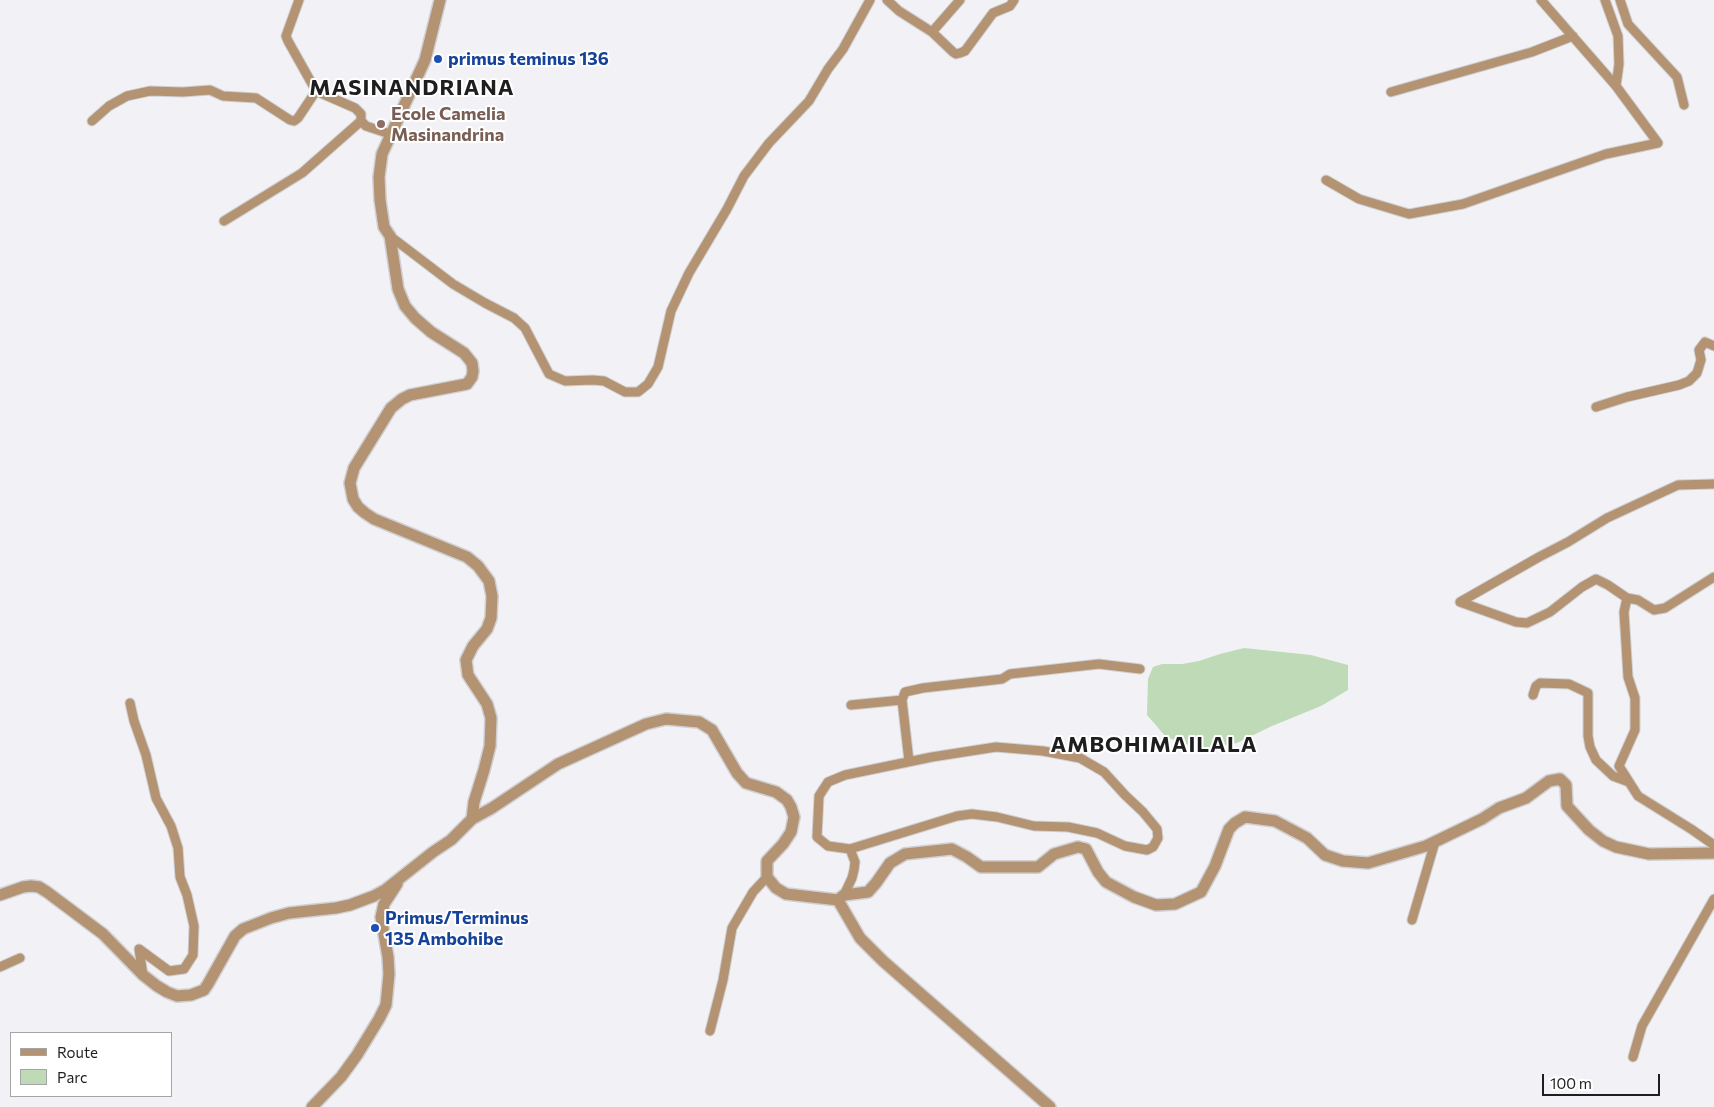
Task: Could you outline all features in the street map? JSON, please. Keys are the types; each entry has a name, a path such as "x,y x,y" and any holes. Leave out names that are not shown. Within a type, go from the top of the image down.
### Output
{"street":[{"path":"299,0 286,36 316,90 355,108 361,114 361,121 366,126 390,134"},
{"path":"440,0 425,60 382,154 379,177 384,227 390,236 454,284 514,318 525,328 550,374 565,382 604,381 625,392 638,392 648,384 658,367 671,311 689,273 744,176 769,143 809,101 828,69 843,49 870,0"},
{"path":"887,0 899,11 932,32 956,54 965,51 993,13 1010,6 1014,0"},
{"path":"932,32 960,0"},
{"path":"1326,180 1359,198 1409,214 1463,204 1606,154 1658,143 1616,86 1541,0"},
{"path":"1605,0 1618,36 1619,64 1616,86"},
{"path":"1620,0 1628,24 1677,77 1684,105"},
{"path":"1391,92 1532,52 1573,36"},
{"path":"92,121 109,106 127,96 150,91 183,92 210,90 223,96 256,98 294,121 298,118 316,90"},
{"path":"224,221 302,173 361,121"},
{"path":"390,236 398,289 405,306 431,332 464,353 472,363 473,371 472,377 466,384 410,395 391,408 354,468 350,483 351,492 358,507 374,519 467,557 478,566 489,581 492,596 491,618 487,629 473,646 466,660 468,675 487,704 491,718 490,746 474,802 472,819"},
{"path":"1596,407 1689,381 1697,373 1701,360 1699,350 1704,342 1714,346"},
{"path":"1714,484 1678,484 1607,518 1460,602 1516,622 1527,623 1550,612 1582,587 1596,579 1627,598 1638,600 1654,610 1665,608 1714,577"},
{"path":"1627,598 1624,612 1628,677 1635,698 1635,730 1620,766 1638,796 1692,828 1714,844"},
{"path":"909,762 902,700 905,692 923,688 1002,679 1010,674 1099,664 1140,669"},
{"path":"1533,695 1536,686 1540,683 1569,684 1588,694 1588,736 1590,748 1596,760 1613,776 1629,782"},
{"path":"851,705 902,700"},
{"path":"130,703 146,755 156,798 171,826 178,848 180,878 187,895 194,926 193,955 184,969 169,971 140,949 143,975"},
{"path":"0,895 23,887 39,887 102,934 143,975 167,992 184,997 198,993 208,984 235,936 243,929 289,913 336,908 374,896 400,879 455,837 472,819 492,808 558,764 646,724 666,719 699,722 712,730 737,772 746,782 776,792 792,807 794,817 791,832 767,861 767,877 776,888 786,894 841,898 868,892 890,863 905,854 952,849 967,856 981,867 1038,867 1054,854 1078,847 1086,849 1098,872 1106,882 1134,897 1156,904 1175,904 1201,892 1215,866 1229,829 1245,816 1275,821 1307,838 1325,855 1343,862 1368,863 1426,846 1482,819 1498,808 1526,798 1549,781 1560,778 1566,785 1568,806 1589,830 1616,847 1649,854 1714,853"},
{"path":"996,747 1043,750 1080,758 1104,772 1157,829 1158,838 1154,847 1147,850 1125,846 1097,833 1068,827 1034,826 997,817 972,814 957,816 850,849 828,846 817,837 819,796 828,782 845,775 996,747"},
{"path":"1412,920 1435,842"},
{"path":"841,898 852,878 854,870 850,849"},
{"path":"710,1031 723,980 732,928 752,892 767,877"},
{"path":"312,1107 341,1077 357,1055 386,1005 389,974 388,956 381,917 384,904 400,879"},
{"path":"841,898 860,938 883,961 1050,1107"},
{"path":"1632,1057 1642,1026 1714,900"},
{"path":"0,967 20,958"}],"green space":[{"path":"1244,648 1311,655 1348,665 1348,690 1321,706 1237,743 1200,749 1166,737 1147,715 1148,679 1153,667 1162,664 1182,664 1199,661"}],"place":[{"name":"primus teminus 136","path":"438,59"},
{"name":"Ecole Camelia Masinandrina","path":"381,124"},
{"name":"Primus/Terminus 135 Ambohibe","path":"375,928"}],"district":[{"name":"MASINANDRIANA","path":"412,88"},
{"name":"AMBOHIMAILALA","path":"1154,745"}]}
